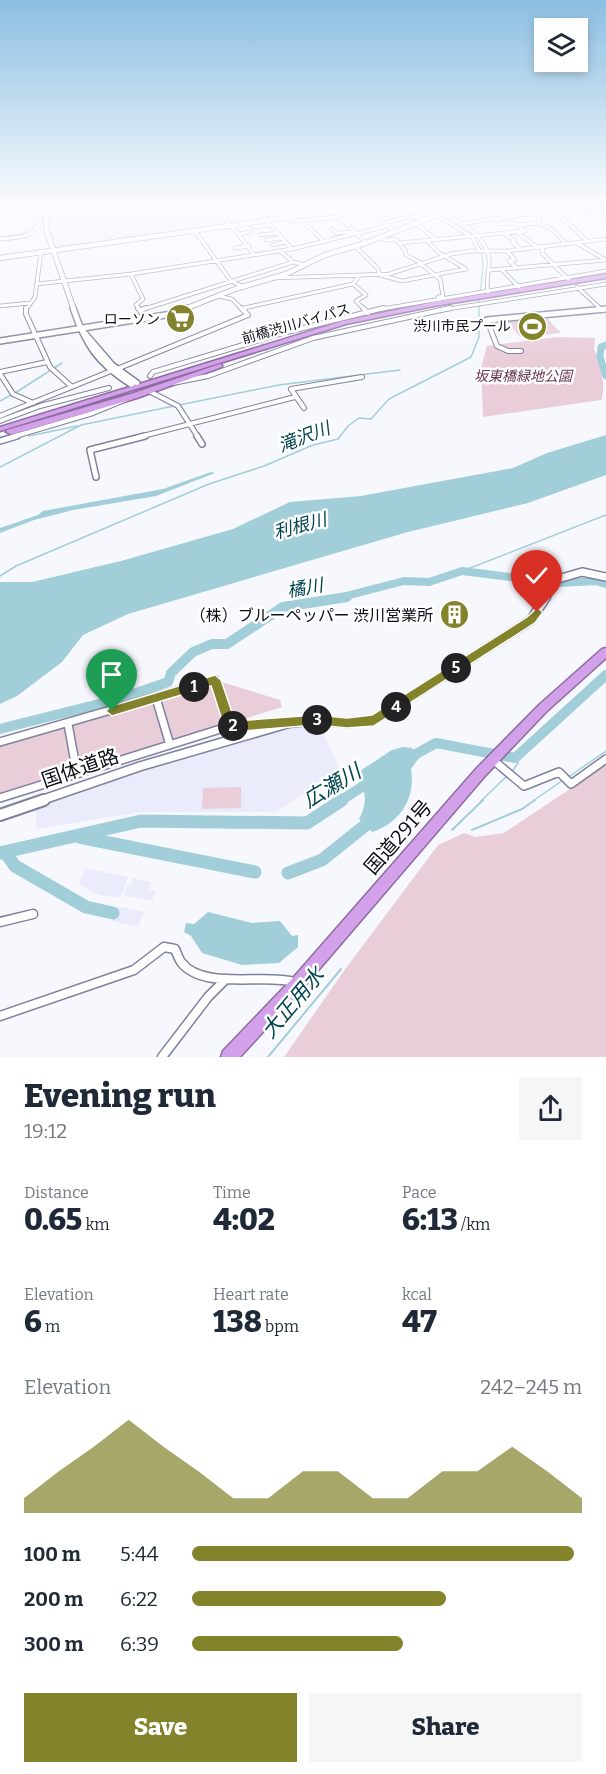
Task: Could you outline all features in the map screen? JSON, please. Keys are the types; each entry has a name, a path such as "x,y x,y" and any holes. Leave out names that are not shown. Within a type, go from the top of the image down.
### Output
{"highway":[{"name":"前橋渋川バイパス","path":"0,428 321,328 369,316 606,275"},
{"path":"562,284 606,275"},
{"path":"0,435 134,396 321,328"},
{"path":"0,428 108,388 133,383 150,376 296,335"},
{"name":"国道291号","path":"229,1057 298,983 496,757 543,708 606,652"}],"street":[{"path":"40,257 35,297 26,307 26,314 47,362 72,387"},
{"path":"56,257 90,349 133,383"},
{"path":"215,257 231,281 244,286"},
{"path":"36,284 131,274 237,257"},
{"path":"287,257 293,262 305,265"},
{"path":"0,341 146,319 183,311 244,286 272,278 320,257"},
{"path":"366,257 378,269 380,275"},
{"path":"410,257 437,276 443,296 415,299 416,303"},
{"path":"272,278 380,275 441,257"},
{"path":"380,275 402,281 466,269 447,257"},
{"path":"487,295 486,286 490,270 489,257"},
{"path":"513,257 515,260 509,261 517,268"},
{"path":"546,257 569,279"},
{"path":"490,270 606,260"},
{"path":"141,310 293,262"},
{"path":"501,269 519,287"},
{"path":"131,274 143,299 136,304 146,319"},
{"path":"487,295 519,287 606,275"},
{"path":"245,310 244,308 353,284 359,276"},
{"path":"353,284 366,295 356,301 368,313"},
{"path":"487,295 526,295 606,284"},
{"path":"577,287 604,309"},
{"path":"0,416 248,315 232,299 218,296"},
{"path":"150,376 153,372 171,366 368,313 416,303 474,298"},
{"path":"171,383 220,371 270,351 308,340 474,298"},
{"path":"0,306 30,303"},
{"path":"521,351 508,351 497,346 487,320 604,309"},
{"path":"40,406 13,394 0,373 47,362"},
{"path":"304,408 291,388 362,377"},
{"path":"95,378 108,388"},
{"path":"0,421 40,406 108,388"},
{"path":"146,390 176,405 202,444"},
{"path":"0,441 93,413 134,396"},
{"path":"96,477 90,450 296,397"},
{"name":"国体道路","path":"0,814 141,766 289,723 316,720 347,723 374,720 531,620 555,583 582,572 606,577"},
{"path":"0,742 215,680 230,726"},
{"path":"156,698 170,745"},
{"path":"0,798 230,726 289,723"},
{"path":"68,724 77,773"},
{"path":"496,757 509,774 524,786 560,773 570,783 606,759"},
{"path":"0,922 33,914"},
{"path":"0,1016 134,970 164,947 175,949 180,961 192,971 226,979 288,980 298,983"},
{"path":"162,1057 210,992 226,979"}],"shaded area":[{"path":"299,722 321,728 340,769 276,812 140,812 36,829 35,802"},
{"path":"85,868 128,877 122,894 118,898 99,895 79,884"},
{"path":"133,878 151,882 149,890 155,891 152,901 124,895 127,885 131,885"},
{"path":"118,906 144,912 138,927 112,921"}],"green space":[{"name":"渋川市民プール","path":"545,316 561,333 520,337 504,319"},
{"name":"坂東橋緑地公園","path":"557,337 595,338 594,349 598,358 606,358 598,360 603,385 601,400 483,417 481,368 487,346"},
{"path":"215,680 280,700 282,707 0,796 0,739"},
{"path":"606,765 606,1057 284,1057 346,968 438,845 464,833 475,837 504,833"},
{"path":"241,787 241,808 202,809 203,788"}],"water":[{"name":"利根川","path":"606,435 606,475 528,503 408,532 128,614 83,635 62,662 17,696 0,704 0,582 32,582 121,561 233,529 290,502 361,496 513,468 547,453"},
{"path":"211,472 215,473 156,496 73,510 34,520 0,533 0,528 38,515 43,511 163,489"},
{"path":"403,747 412,748 419,758 411,769 411,790 408,799 398,816 382,828 372,832 359,819 365,800 358,782 360,771 392,750"},
{"path":"208,912 252,923 280,921 292,936 298,935 298,947 279,963 242,965 202,953 191,936 184,932 186,923 194,924"}],"waterway":[{"name":"滝沢川","path":"480,292 483,273 482,257"},
{"name":"滝沢川","path":"0,576 16,566 209,484 264,466 313,445 338,439 348,426 359,418 371,419 389,399 471,357 479,337 479,299"},
{"path":"606,345 601,347 600,357 606,376"},
{"path":"15,393 62,363"},
{"path":"179,405 279,385 400,370"},
{"path":"0,401 11,395"},
{"path":"0,467 81,425 174,406"},
{"path":"29,436 77,426"},
{"path":"460,572 606,515"},
{"name":"橘川","path":"338,598 404,581 429,582 462,571 558,583 596,581 606,584"},
{"name":"橘川","path":"0,729 119,699 168,682 171,673 193,652 212,644 227,644 283,607 347,597"},
{"name":"広瀬川","path":"407,759 436,743 515,758 606,675"},
{"path":"567,778 606,751"},
{"name":"大正用水","path":"512,772 518,763 515,758"},
{"name":"大正用水","path":"481,801 508,775"},
{"path":"533,801 563,780"},
{"name":"広瀬川","path":"340,801 371,781"},
{"name":"広瀬川","path":"0,853 141,821 307,823 342,800"},
{"name":"大正用水","path":"452,830 483,800"},
{"path":"472,830 522,809 535,800"},
{"path":"288,873 322,860 367,824"},
{"path":"79,837 255,872"},
{"path":"5,852 15,866 86,907 113,913"},
{"name":"大正用水","path":"268,1057 341,969"},
{"path":"168,1057 189,1029"}],"tunnel":[{"path":"261,344 268,350"}],"place":[{"name":"ローソン","path":"181,319"},
{"name":"渋川市民プール","path":"532,326"},
{"name":"（株）ブルーペッパー 渋川営業所","path":"454,615"}],"route":[{"path":"112,711 215,680 230,726 316,720 347,723 374,720 531,620 537,612"}]}
